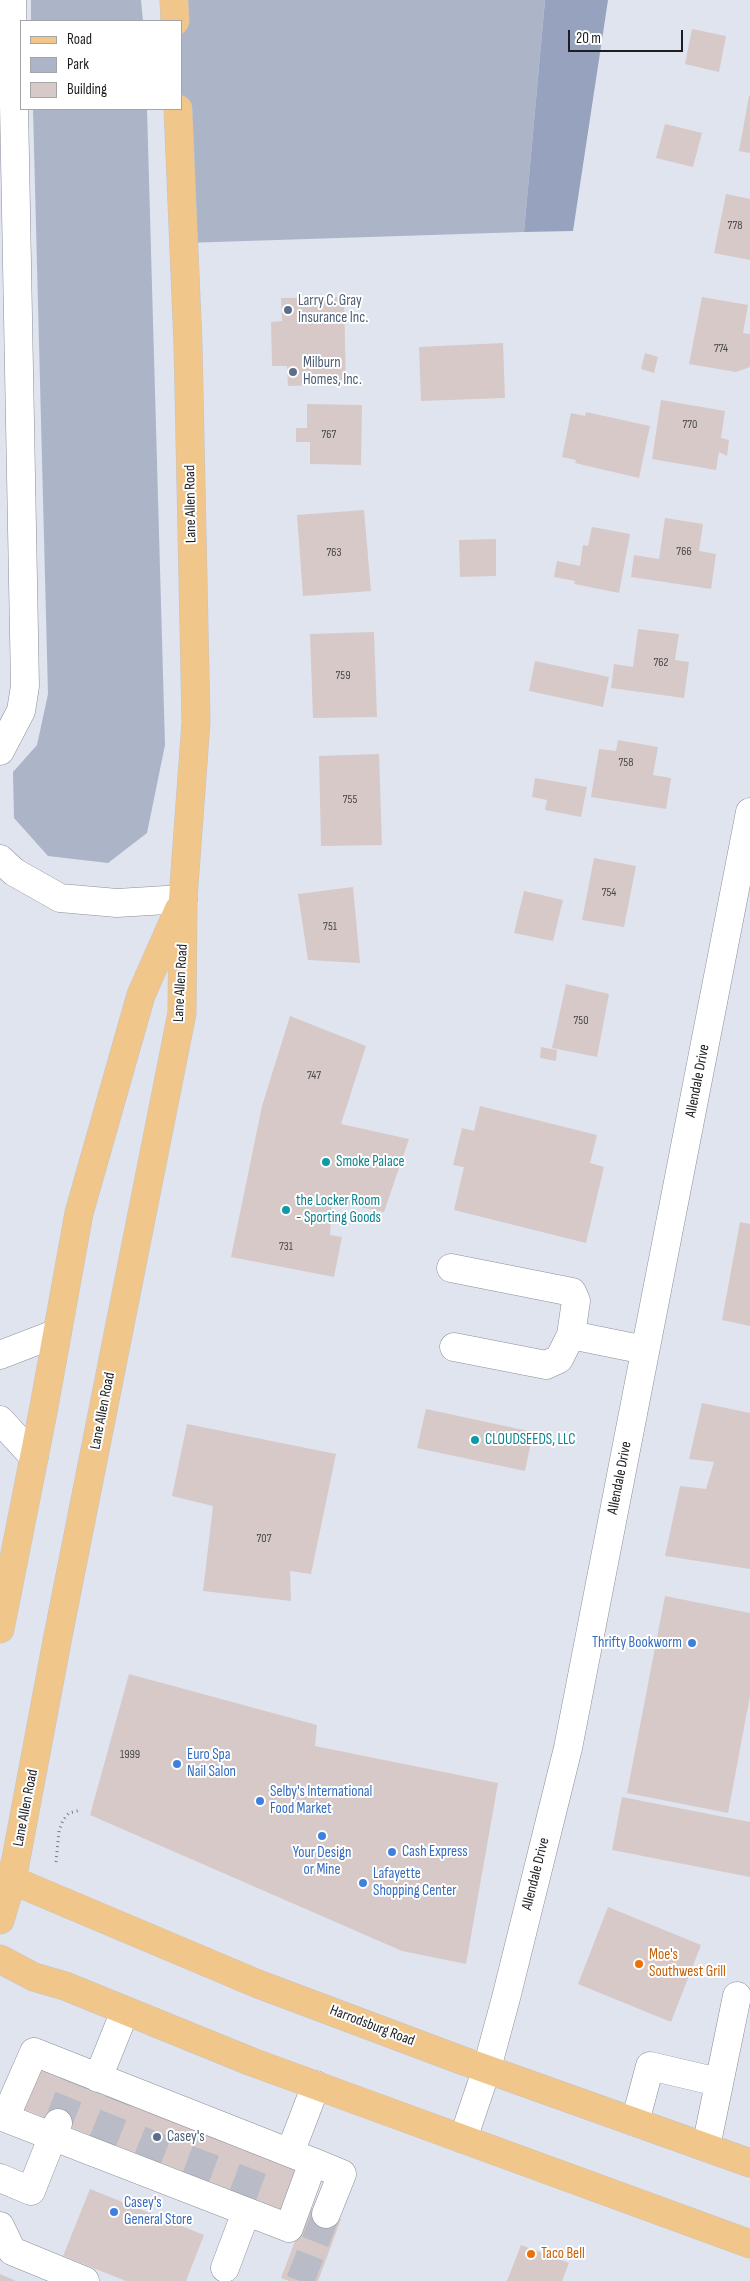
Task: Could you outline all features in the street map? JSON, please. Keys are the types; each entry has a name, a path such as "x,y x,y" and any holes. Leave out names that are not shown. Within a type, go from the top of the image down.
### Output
{"main road":[{"path":"174,0 175,20"},
{"name":"Lane Allen Road","path":"0,1920 6,1877 58,1636 182,1014 183,898 196,722 188,344 178,110"},
{"name":"Lane Allen Road","path":"0,1629 79,1213 141,995 183,898"},
{"name":"Harrodsburg Road","path":"6,1877 258,1984 750,2163"},
{"path":"0,1959 34,1977 125,2010 316,2085 750,2244"}],"street":[{"path":"0,751 21,711 25,686 12,0"},
{"name":"Allendale Drive","path":"464,2139 487,2068 568,1748 750,812"},
{"path":"0,859 14,872 60,898 117,903 183,898"},
{"path":"452,1268 572,1292 576,1301 571,1335 559,1359 546,1365 454,1347"},
{"path":"0,1354 57,1333"},
{"path":"571,1335 645,1350"},
{"path":"0,1420 34,1457"},
{"path":"706,2147 737,1996"},
{"path":"84,2076 125,2010"},
{"path":"316,2085 301,2158 289,2228 193,2183 56,2130 5,2118 34,2052 122,2093 261,2147 301,2158 342,2174 326,2214"},
{"path":"635,2122 650,2066 718,2082"},
{"path":"0,2178 31,2191 56,2130"},
{"path":"225,2268 242,2205"},
{"path":"0,2226 12,2251 85,2281"}],"path":[{"path":"55,1866 58,1831 63,1820 69,1813 81,1810"}],"green space":[{"path":"31,0 141,0 143,20 31,20"},
{"path":"174,0 545,0 524,232 184,243 181,20"},
{"path":"33,110 147,110 165,745 147,833 108,863 48,856 14,818 13,772 37,745 48,694"}],"shaded area":[{"path":"545,0 608,0 573,231 524,232"}],"building":[{"path":"692,29 726,36 719,72 685,64"},
{"path":"750,96 750,153 739,151"},
{"path":"665,124 702,133 693,167 656,158"},
{"path":"726,194 750,199 750,260 714,253"},
{"path":"344,297 346,384 288,386 287,366 272,366 271,322 282,321 281,298"},
{"path":"702,297 748,305 743,333 750,334 750,367 736,372 689,364"},
{"path":"503,343 505,398 421,401 419,347"},
{"path":"645,353 658,357 654,373 641,369"},
{"path":"661,400 725,411 721,438 729,440 727,456 719,452 716,470 652,459"},
{"path":"307,404 362,405 361,465 310,464 310,442 296,442 296,428 307,428"},
{"path":"586,412 650,426 639,478 575,463 576,460 562,457 571,413 585,416"},
{"path":"364,510 371,591 303,596 297,515"},
{"path":"665,518 703,524 699,551 716,554 711,589 631,577 634,555 659,559"},
{"path":"592,527 630,534 619,593 574,584 575,581 554,577 557,561 580,566 583,545 588,546"},
{"path":"496,539 496,576 460,577 459,540"},
{"path":"638,629 679,634 675,660 689,662 684,698 611,688 614,664 633,667"},
{"path":"374,632 377,717 313,718 310,634"},
{"path":"535,661 609,677 603,707 529,691"},
{"path":"618,740 658,747 653,775 671,778 666,809 591,797 599,749 616,751"},
{"path":"379,754 382,845 321,846 319,756"},
{"path":"535,778 587,787 581,817 545,810 547,800 532,797"},
{"path":"594,858 636,866 624,927 582,920"},
{"path":"353,887 360,963 308,960 298,894"},
{"path":"524,891 563,900 553,941 514,933"},
{"path":"566,984 609,994 597,1057 552,1048"},
{"path":"290,1016 366,1046 341,1124 409,1139 384,1212 332,1201 330,1235 342,1237 334,1277 231,1257 262,1106"},
{"path":"541,1047 557,1050 556,1061 540,1058"},
{"path":"480,1106 597,1135 590,1163 604,1167 586,1243 454,1210 464,1167 453,1165 462,1128 474,1131"},
{"path":"740,1222 750,1224 750,1326 722,1320"},
{"path":"702,1403 750,1413 750,1569 665,1556 680,1486 706,1489 714,1462 689,1459"},
{"name":"CLOUDSEEDS, LLC","path":"426,1409 533,1432 525,1471 417,1448"},
{"path":"187,1424 336,1454 311,1574 290,1571 291,1601 203,1591 213,1506 172,1496"},
{"path":"665,1596 750,1613 750,1696 728,1813 627,1793"},
{"name":"Lafayette Shopping Center","path":"129,1674 317,1725 315,1746 498,1783 466,1964 402,1951 90,1815"},
{"path":"622,1797 750,1822 750,1877 612,1850"},
{"name":"Moe's Southwest Grill","path":"608,1907 701,1945 671,2022 578,1984"},
{"name":"Casey's","path":"34,2064 301,2168 285,2211 18,2107"},
{"name":"Casey's General Store","path":"90,2189 204,2235 186,2281 126,2281 63,2256"},
{"path":"308,2207 341,2219 318,2281 289,2281 281,2278"},
{"name":"Taco Bell","path":"521,2245 569,2263 562,2281 507,2281"},
{"path":"0,2274 16,2281 0,2281"}],"tunnel":[{"path":"58,2123 75,2081"},
{"path":"103,2141 120,2098"},
{"path":"148,2158 165,2115"},
{"path":"196,2177 212,2134"},
{"path":"243,2195 259,2152"},
{"path":"300,2281 326,2214"}],"place":[{"name":"Larry C. Gray Insurance Inc.","path":"288,310"},
{"name":"Milburn Homes, Inc.","path":"293,372"},
{"name":"Smoke Palace","path":"326,1162"},
{"name":"the Locker Room - Sporting Goods","path":"286,1210"},
{"name":"CLOUDSEEDS, LLC","path":"475,1440"},
{"name":"Thrifty Bookworm","path":"692,1643"},
{"name":"Euro Spa Nail Salon","path":"177,1764"},
{"name":"Selby's International Food Market","path":"260,1801"},
{"name":"Your Design or Mine","path":"322,1836"},
{"name":"Cash Express","path":"392,1852"},
{"name":"Lafayette Shopping Center","path":"363,1883"},
{"name":"Moe's Southwest Grill","path":"639,1964"},
{"name":"Casey's","path":"157,2137"},
{"name":"Casey's General Store","path":"114,2212"},
{"name":"Taco Bell","path":"531,2254"}]}
